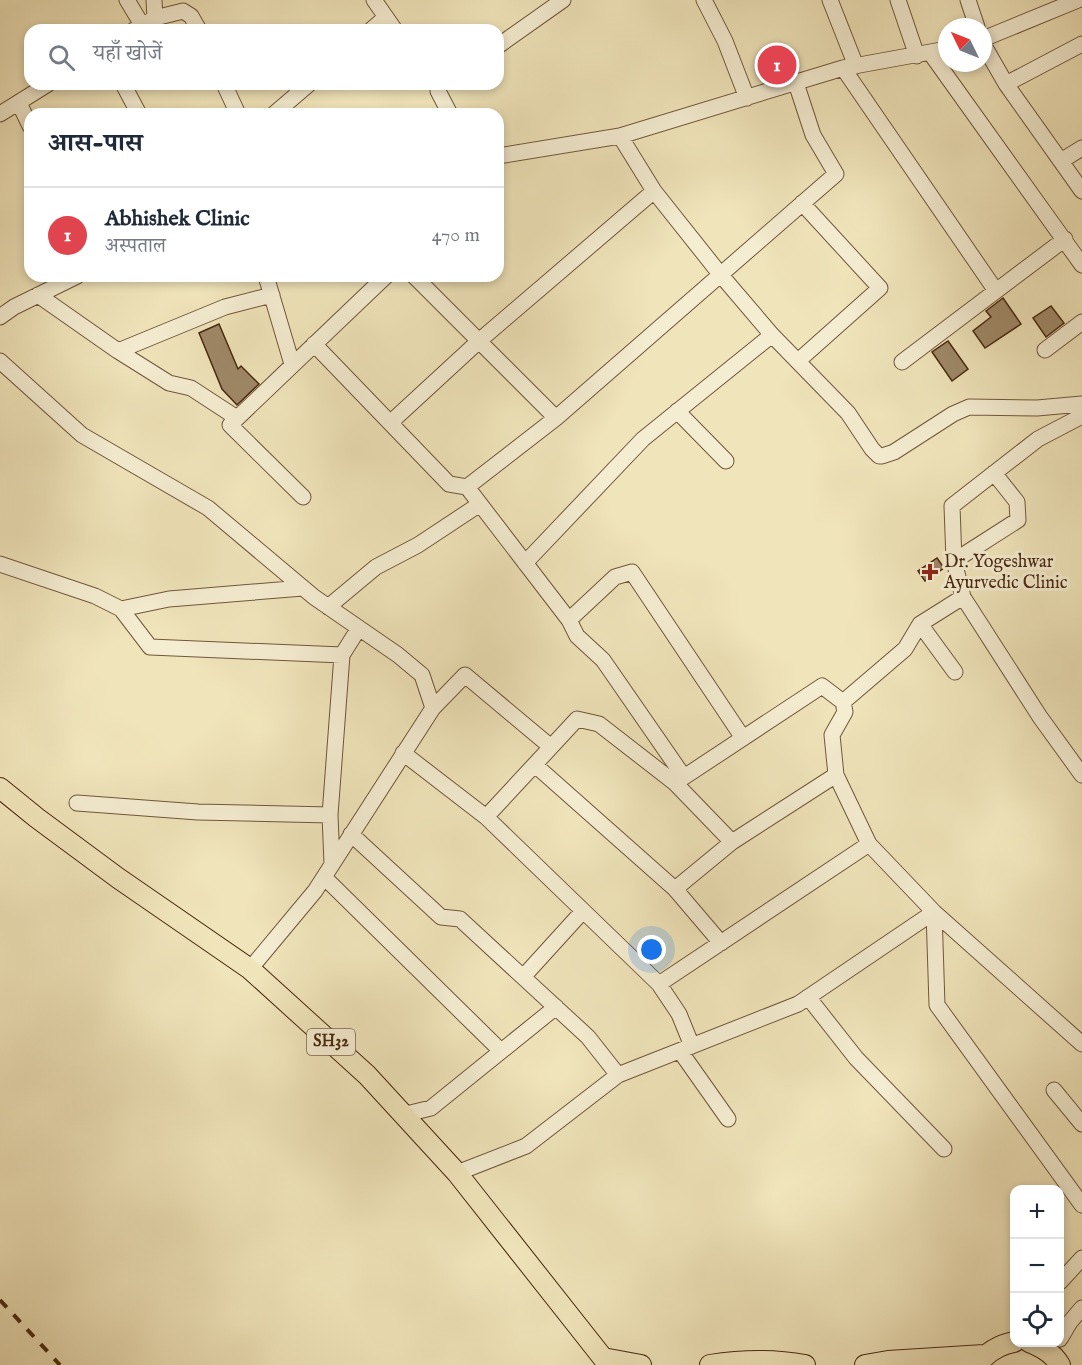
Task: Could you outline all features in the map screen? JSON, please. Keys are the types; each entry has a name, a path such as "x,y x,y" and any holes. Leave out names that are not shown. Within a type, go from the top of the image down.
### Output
{"main road":[{"name":"SH32","path":"0,788 118,878 250,969 367,1075 457,1173 606,1362 641,1365"},
{"path":"865,1365 888,1360 981,1360 1010,1340"},
{"path":"1041,1347 1057,1350"},
{"path":"710,1365 741,1360 779,1360 805,1365"}],"street":[{"path":"127,0 144,24"},
{"path":"144,24 154,0"},
{"path":"374,0 391,24"},
{"path":"504,42 563,0"},
{"path":"704,0 726,41 747,98"},
{"path":"830,0 850,67 996,291"},
{"path":"898,0 924,55 1065,239 1082,265"},
{"path":"969,0 974,18"},
{"path":"992,35 1078,0"},
{"path":"144,24 183,11 191,16 196,24"},
{"path":"1006,84 1082,44"},
{"path":"504,155 620,136 850,67 938,51"},
{"path":"992,60 1006,84 1082,191"},
{"path":"467,487 556,418 836,174 813,135 796,83"},
{"path":"0,114 38,90"},
{"path":"126,90 136,108"},
{"path":"227,90 235,108"},
{"path":"281,108 302,90"},
{"path":"441,90 448,108"},
{"path":"19,102 24,113"},
{"path":"620,136 654,191 720,274 772,335 848,413 875,453 882,456 894,452 953,414 969,407 1037,408 1082,404"},
{"path":"1061,161 1082,148"},
{"path":"390,423 479,341 654,191"},
{"path":"798,361 880,288 802,203"},
{"path":"902,362 1065,239"},
{"path":"0,317 65,282"},
{"path":"268,282 292,364"},
{"path":"303,498 230,424 380,282"},
{"path":"420,282 556,418"},
{"path":"38,295 118,351 169,383 191,388 237,418"},
{"path":"118,351 225,307 272,295"},
{"path":"1045,350 1082,322"},
{"path":"525,563 643,439 772,335"},
{"path":"314,344 449,484 467,487 569,620 577,636 603,660 680,780 732,842"},
{"path":"0,361 82,435 208,508 303,588 398,655 422,675 433,708"},
{"path":"677,411 726,461"},
{"path":"1082,416 1038,439 952,506 954,561 963,597 1040,717 1082,775"},
{"path":"954,561 1018,520 1017,502 994,473"},
{"path":"328,607 376,567 418,545 480,504"},
{"path":"0,564 95,596 121,609 150,647 342,655"},
{"path":"569,620 615,577 632,572 743,738"},
{"path":"121,609 169,599 303,588"},
{"path":"843,702 905,649 920,624 963,597"},
{"path":"920,624 955,672"},
{"path":"359,628 342,655 328,870 501,1051"},
{"path":"250,969 315,891 433,708 465,675 551,747"},
{"path":"680,780 822,686 843,702 845,712 832,735 836,775 869,843 934,912 1082,1044"},
{"path":"486,817 577,720 599,723 680,780"},
{"path":"403,753 486,817 659,984 679,1014 686,1048 728,1119"},
{"path":"535,765 675,889 721,943"},
{"path":"675,889 732,842 836,775"},
{"path":"77,803 198,812 330,815"},
{"path":"351,834 441,917 460,919 588,1037 618,1075"},
{"path":"659,984 869,843"},
{"path":"523,977 583,910"},
{"path":"457,1173 526,1146 618,1075 798,1004 934,912"},
{"path":"934,912 937,1005 1082,1205"},
{"path":"808,997 856,1058 944,1149"},
{"path":"402,1115 431,1108 556,1007"},
{"path":"1054,1090 1082,1124"},
{"path":"1064,1277 1082,1258"},
{"path":"1057,1350 1070,1322 1082,1308"}],"building":[{"path":"784,49 796,72 771,80 762,60"},
{"path":"1003,298 1021,324 985,348 973,331 991,317 986,311"},
{"path":"1051,306 1064,323 1046,337 1033,318"},
{"path":"219,324 238,369 241,366 259,384 237,405 222,389 199,333"},
{"path":"948,341 968,369 952,381 932,352"},
{"path":"937,558 944,568 925,581 918,571"}],"railway":[{"path":"0,1300 60,1365"}],"place":[{"name":"Abhishek Clinic","path":"777,65"},
{"name":"Dr. Yogeshwar Ayurvedic Clinic","path":"930,572"}]}
